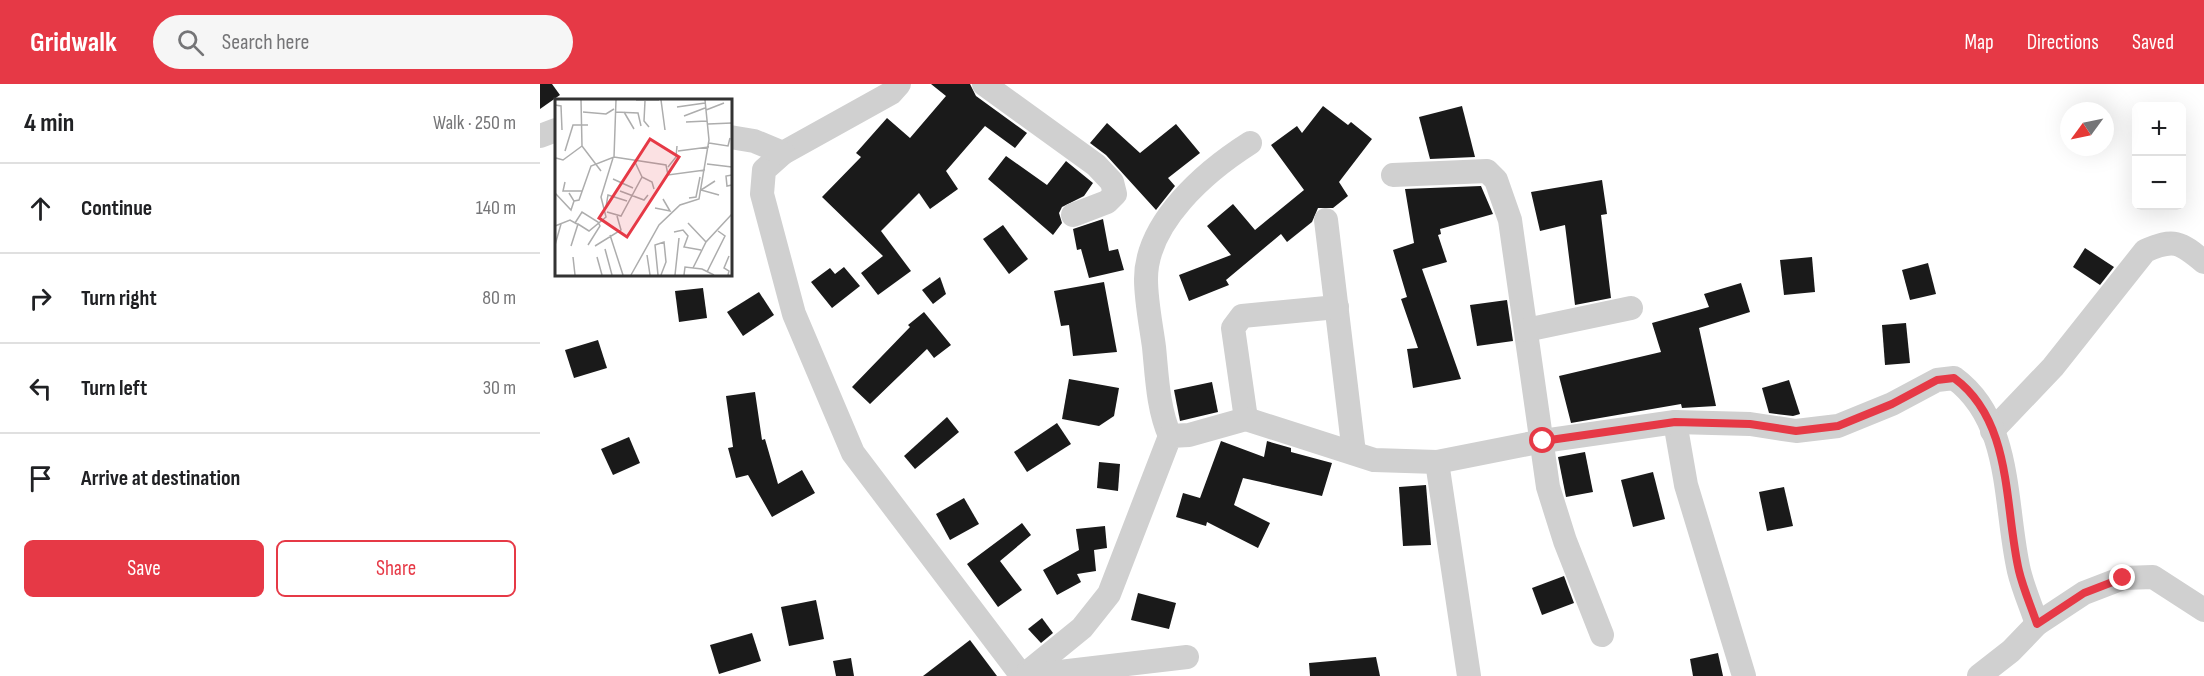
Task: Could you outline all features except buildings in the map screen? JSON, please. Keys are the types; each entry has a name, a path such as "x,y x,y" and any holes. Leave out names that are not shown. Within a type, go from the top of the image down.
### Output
{"street":[{"path":"899,84 891,93 783,153 764,170 762,194 794,314 853,453 1024,676"},
{"path":"984,84 1096,165 1112,182 1115,194 1107,202 1073,215"},
{"path":"540,136 555,130"},
{"path":"732,136 754,141 783,153"},
{"path":"1024,676 1082,628 1109,594 1170,436 1164,423 1159,391 1146,278 1152,246 1166,216 1226,159 1250,143"},
{"path":"1393,175 1487,171 1496,180 1505,200 1510,220 1546,475 1555,508 1602,635"},
{"path":"1326,220 1354,453"},
{"path":"1992,431 2053,367 2145,251 2163,243 2182,244 2204,262"},
{"path":"1246,419 1233,328 1236,322 1242,316 1337,307"},
{"path":"1527,330 1631,308"},
{"path":"1170,436 1190,435 1246,419 1388,462 1437,462 1543,441 1675,422 1750,424 1796,431 1838,426 1892,404 1937,380 1954,378 1970,390 1985,411 2000,454 2019,571 2037,624"},
{"path":"1675,422 1686,485 1744,676"},
{"path":"1437,462 1469,676"},
{"path":"1979,676 2012,651 2037,624 2084,593 2123,578 2153,577 2204,610"},
{"path":"1024,676 1187,657"}],"route":[{"path":"1543,441 1675,422 1750,424 1796,431 1838,426 1892,404 1937,380 1954,378 1970,390 1985,411 2000,454 2019,571 2037,624 2084,593 2123,578"}]}
